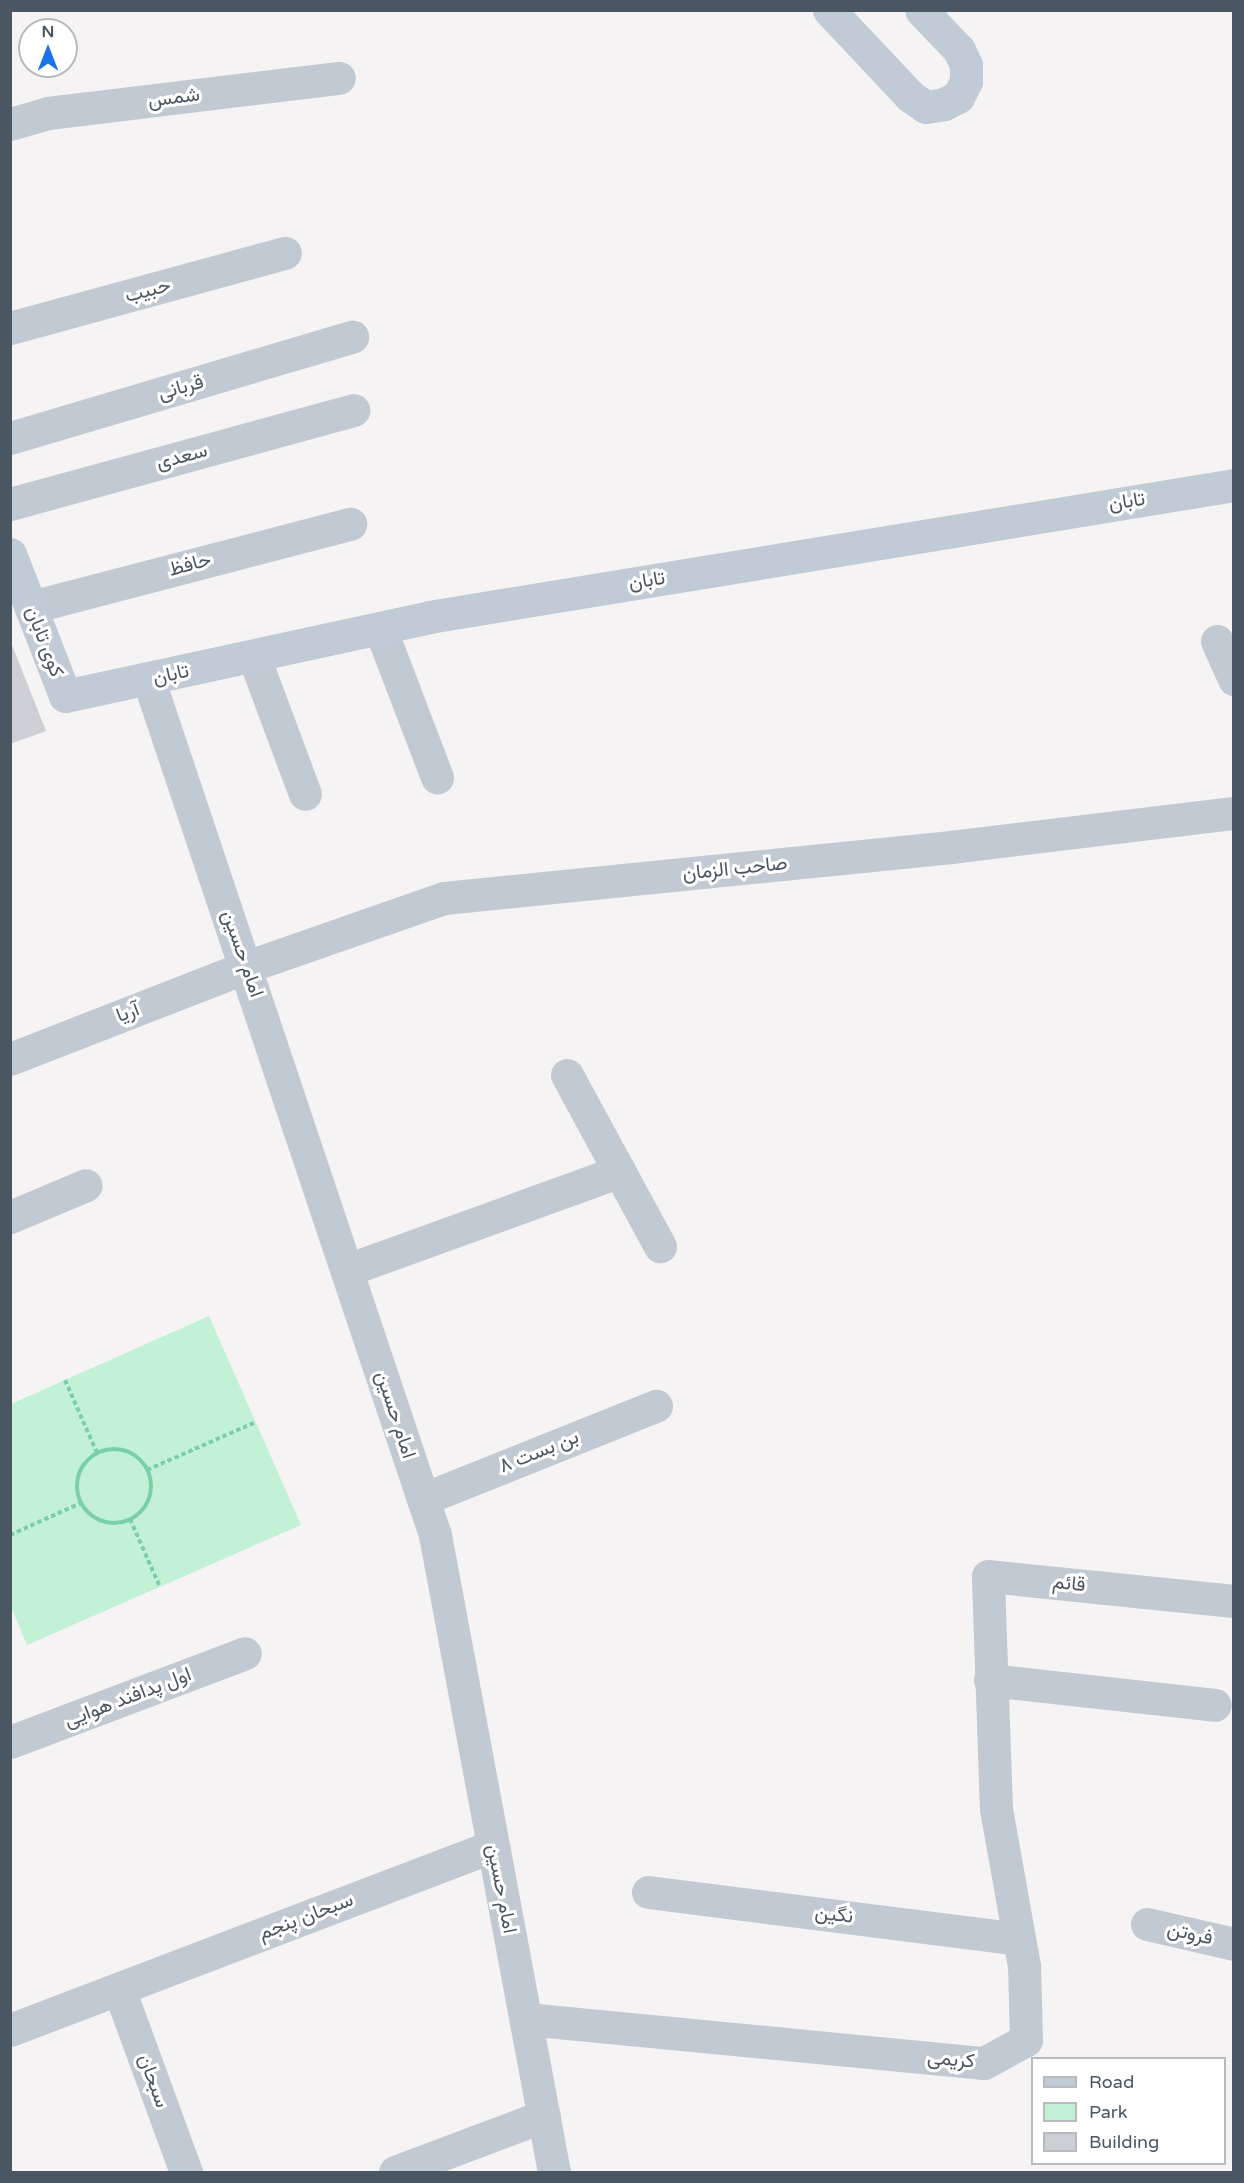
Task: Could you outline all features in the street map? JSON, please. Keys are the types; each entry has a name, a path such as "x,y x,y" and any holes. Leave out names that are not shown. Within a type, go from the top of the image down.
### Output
{"street":[{"path":"829,10 910,96 926,107 944,104 958,97 966,81 966,65 959,50 921,10"},
{"name":"شمس","path":"10,124 48,113 339,78"},
{"name":"حبیب","path":"10,328 285,253"},
{"name":"قربانی","path":"10,438 352,337"},
{"name":"سعدی","path":"10,504 353,410"},
{"name":"تابان","path":"64,696 149,681 429,617 1233,485"},
{"name":"حافظ","path":"31,607 350,524"},
{"name":"کوی تابان","path":"10,554 64,696"},
{"path":"380,628 437,777"},
{"path":"1217,641 1233,679"},
{"path":"254,657 305,794"},
{"name":"امام حسین","path":"149,681 435,1535 554,2172"},
{"name":"صاحب الزمان","path":"246,967 444,898 951,847 1233,813"},
{"name":"آریا","path":"10,1059 246,967"},
{"path":"567,1075 660,1246"},
{"path":"348,1270 620,1171"},
{"path":"10,1217 86,1185"},
{"name":"بن بست ۸","path":"423,1499 656,1406"},
{"name":"قائم","path":"990,1670 988,1576 1233,1601"},
{"name":"اول پدافند هوایی","path":"10,1743 245,1653"},
{"path":"990,1670 1215,1705"},
{"name":"کریمی","path":"526,2019 984,2063 1026,2040 1024,1966 996,1809 990,1670"},
{"name":"سبحان پنجم","path":"10,2031 494,1846"},
{"name":"نگین","path":"648,1892 1019,1939"},
{"name":"فروتن","path":"1147,1924 1233,1944"},
{"name":"سبحان","path":"119,1989 186,2172"},
{"path":"395,2172 544,2116"}],"path":[{"path":"64,1380 97,1453"},
{"path":"147,1470 256,1422"},
{"path":"108,1449 131,1453 147,1470 151,1492 140,1513 130,1520 105,1522 93,1517 81,1503 76,1484 80,1471 97,1453 108,1449"},
{"path":"10,1535 81,1503"},
{"path":"130,1520 160,1587"}],"green space":[{"path":"209,1316 301,1525 27,1645 11,1607 11,1404"}],"building":[{"path":"10,640 46,731 10,744"}]}
